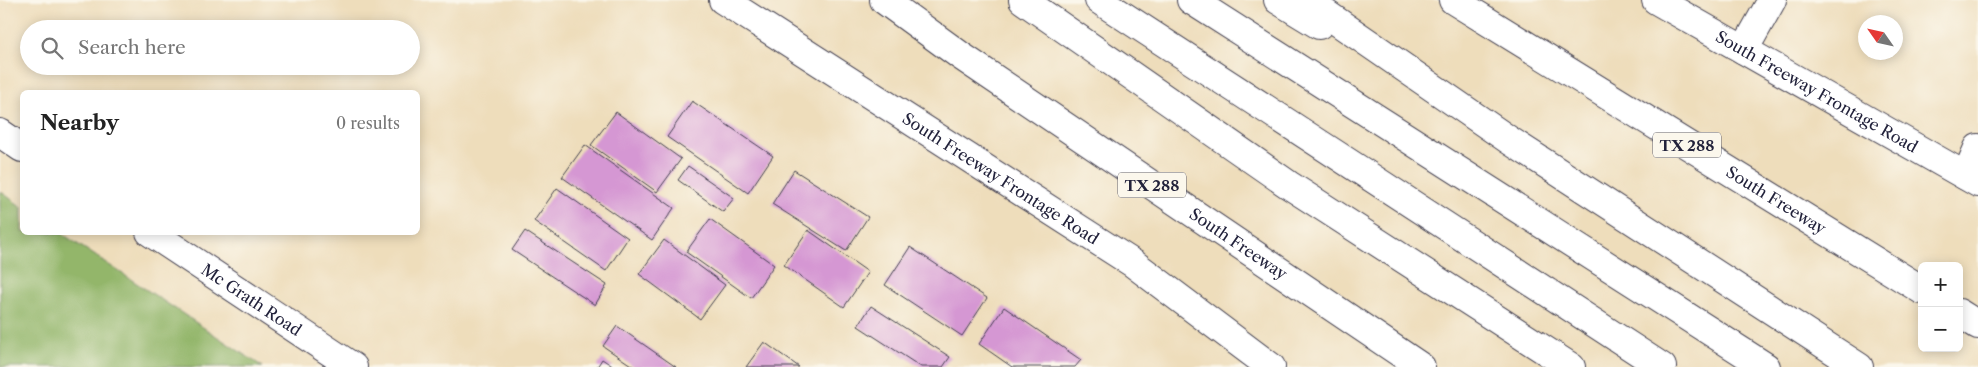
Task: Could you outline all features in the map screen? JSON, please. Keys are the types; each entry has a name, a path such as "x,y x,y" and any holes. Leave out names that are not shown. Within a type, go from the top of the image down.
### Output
{"main road":[{"name":"South Freeway Frontage Road","path":"723,0 1134,264 1256,363"},
{"name":"South Freeway","path":"884,0 961,56 1421,367"},
{"path":"1023,0 1289,185 1571,367"},
{"path":"1099,0 1662,367"},
{"path":"1191,0 1766,367"},
{"path":"1278,0 1509,140"},
{"path":"1306,0 1509,140 1859,367"},
{"name":"South Freeway","path":"1453,0 1918,288"},
{"name":"South Freeway Frontage Road","path":"1656,0 1972,179"},
{"path":"1744,50 1772,0"},
{"path":"0,133 20,147"},
{"path":"1972,179 1978,148"},
{"name":"Mc Grath Road","path":"155,235 353,367"},
{"path":"1963,316 1978,325"}],"green space":[{"path":"0,191 20,206 20,235 64,235 263,367 0,367"}],"building":[{"path":"692,101 773,156 748,193 667,137"},
{"path":"616,112 681,159 657,192 591,145"},
{"path":"585,145 674,208 652,240 562,177"},
{"path":"688,166 734,198 723,212 678,180"},
{"path":"794,170 868,217 846,251 772,204"},
{"path":"557,188 628,238 606,271 534,221"},
{"path":"710,219 774,265 751,298 686,252"},
{"path":"808,230 868,272 844,307 784,265"},
{"path":"525,231 607,285 595,305 512,250"},
{"path":"664,240 725,285 700,319 639,274"},
{"path":"910,247 987,298 962,336 885,285"},
{"path":"871,306 950,357 943,367 921,367 858,326"},
{"path":"1004,307 1081,360 1075,367 1012,367 979,344"},
{"path":"617,326 676,367 634,367 603,346"},
{"path":"764,342 799,367 746,367"},
{"path":"602,359 614,367 597,367"}]}
